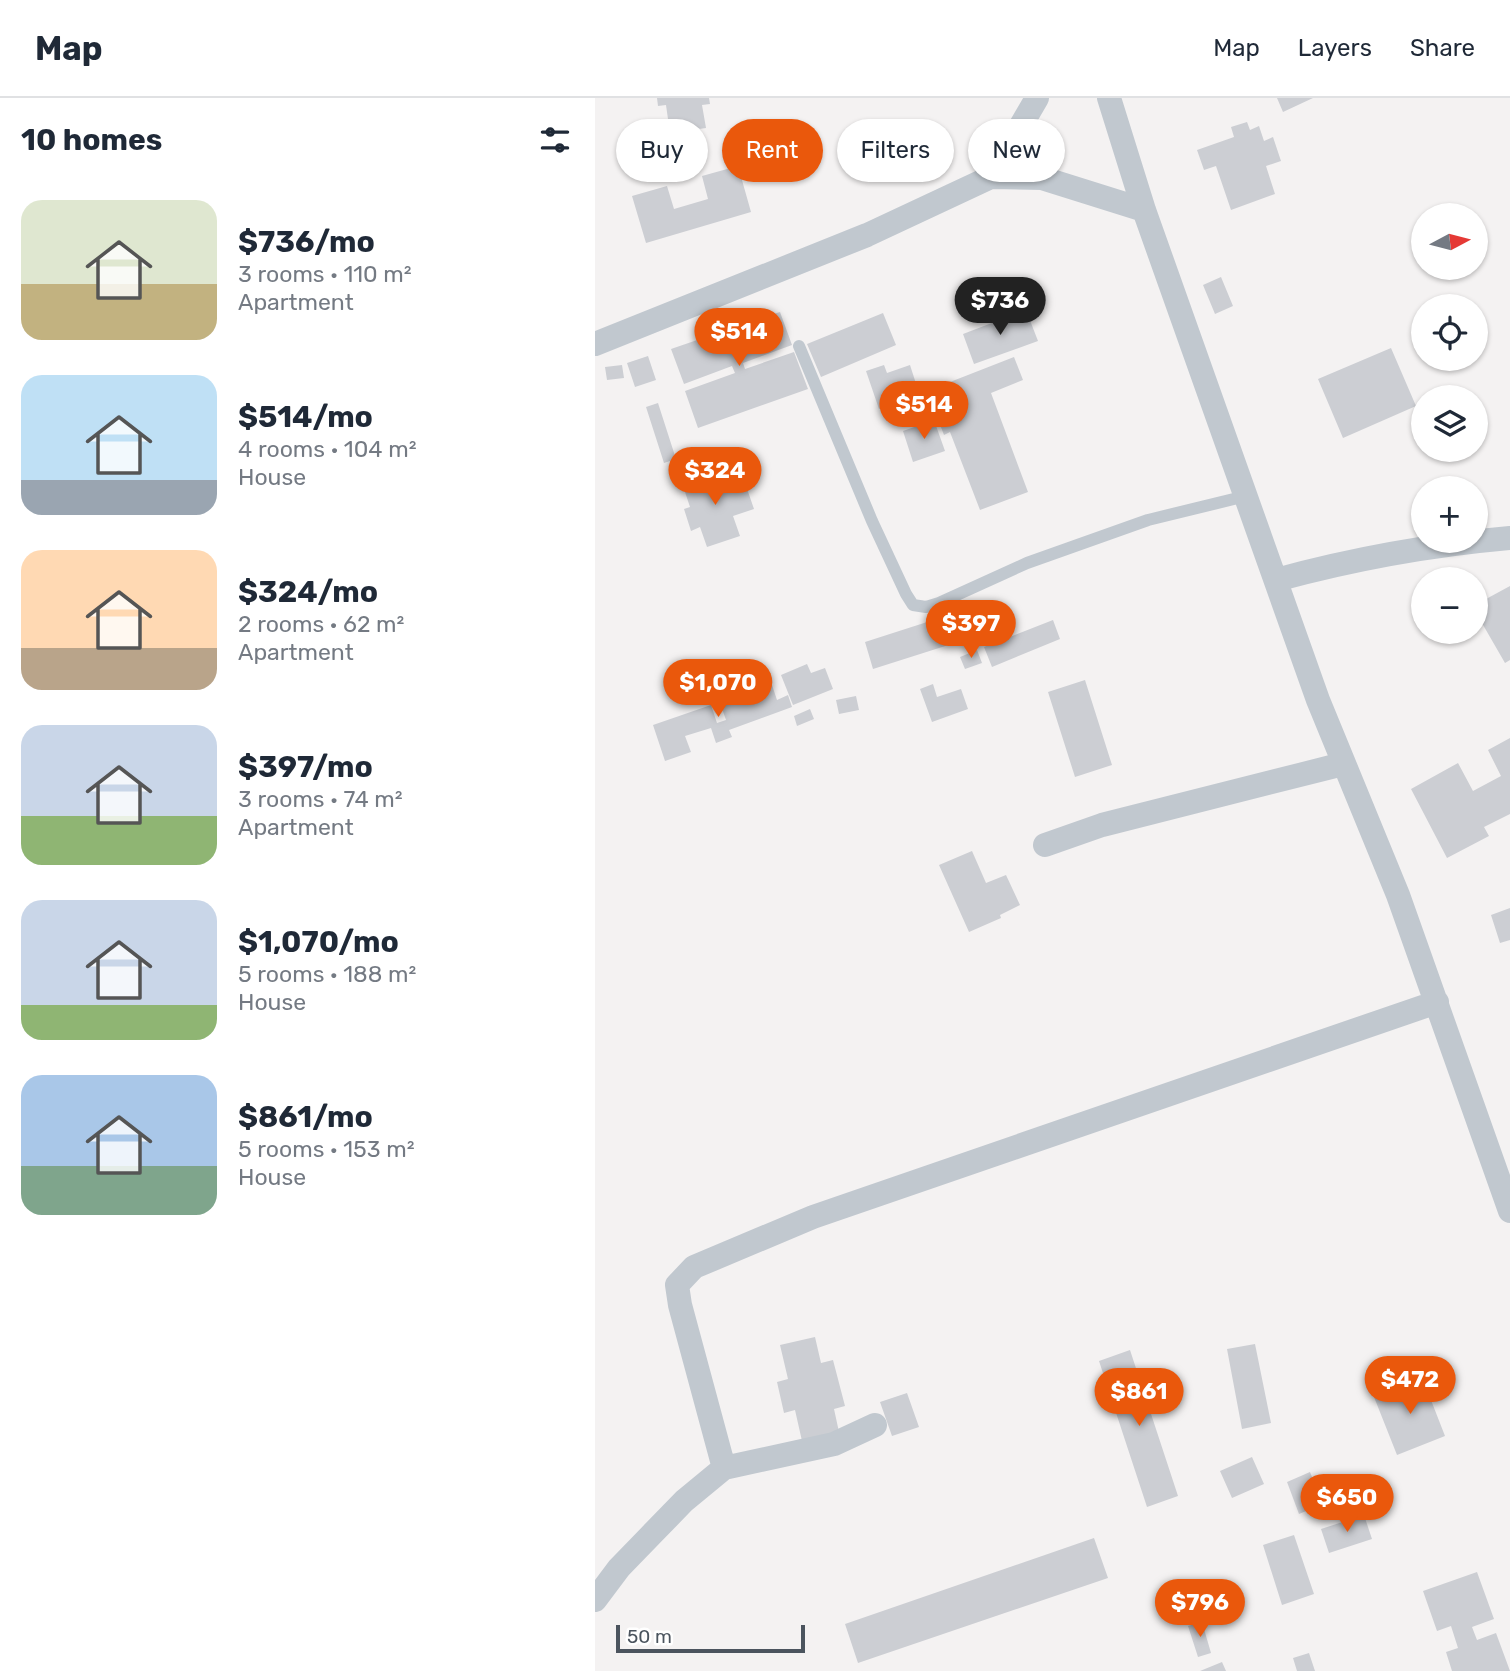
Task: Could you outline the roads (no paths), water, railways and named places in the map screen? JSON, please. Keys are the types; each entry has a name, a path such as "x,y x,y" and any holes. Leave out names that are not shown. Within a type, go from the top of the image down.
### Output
{"street":[{"path":"1025,119 1037,98"},
{"path":"1108,98 1144,210 1276,580 1343,764 1398,895 1510,1211"},
{"path":"595,344 867,235 980,182"},
{"path":"1055,182 1144,210"},
{"path":"1276,580 1339,562 1461,542 1510,538"},
{"path":"1045,845 1102,825 1343,764"},
{"path":"724,1468 680,1305 677,1284 694,1267 813,1217 1437,1002"},
{"path":"595,1600 619,1568 676,1510 724,1468 834,1444 875,1426"}],"lane":[{"path":"799,346 872,521 913,605 926,607 939,603 1027,563 1148,520 1246,496"}]}
